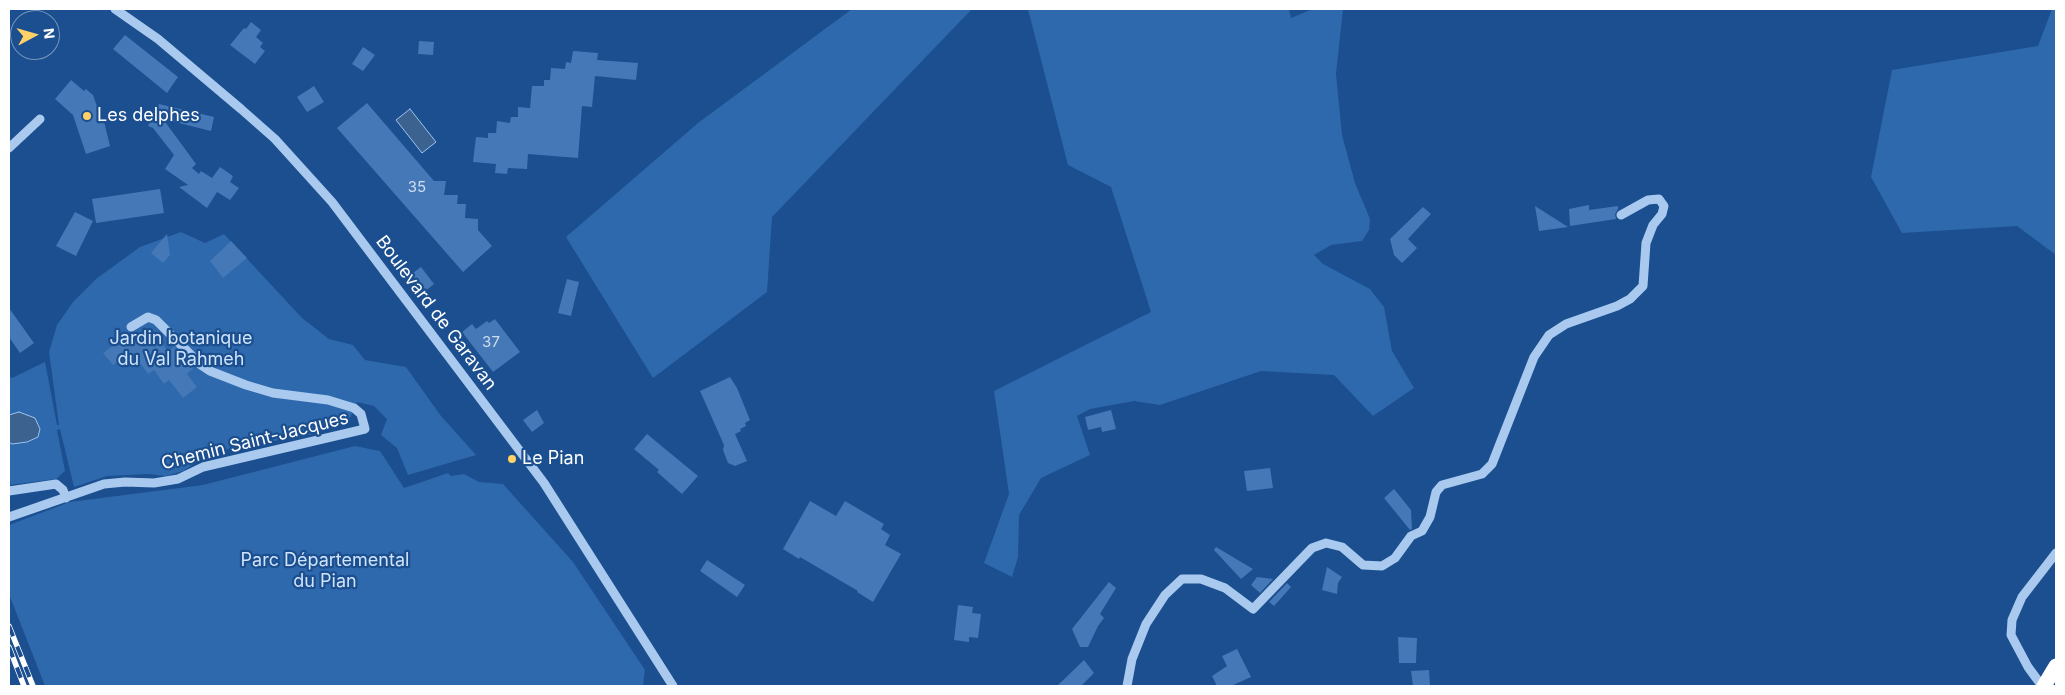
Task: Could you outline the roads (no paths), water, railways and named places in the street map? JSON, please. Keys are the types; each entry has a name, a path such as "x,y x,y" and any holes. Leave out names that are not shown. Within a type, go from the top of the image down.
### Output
{"highway":[{"path":"2043,686 2056,666"}],"street":[{"name":"Boulevard de Garavan","path":"115,9 158,39 275,139 332,202 540,478 673,686"},
{"path":"10,146 40,119"},
{"path":"1127,686 1132,659 1146,624 1165,595 1182,578 1201,579 1225,588 1255,608 1312,548 1326,543 1342,548 1363,565 1382,566 1395,558 1411,536 1422,531 1430,517 1436,492 1442,485 1482,474 1492,464 1534,357 1549,335 1566,324 1617,306 1630,299 1643,286 1646,243 1653,225 1662,214 1664,206 1659,199 1648,200 1621,215"},
{"name":"Chemin Saint-Jacques","path":"9,518 104,484 125,482 154,483 178,479 203,467 365,429 361,414 354,408 328,400 273,393 210,371 156,320 148,318 131,327"},
{"path":"9,491 56,484 63,490 66,498"},
{"path":"2043,686 2028,667 2011,635 2012,620 2022,597 2056,553"}],"railway":[{"path":"9,626 33,686"},
{"path":"9,647 24,686"}],"place":[{"name":"Les delphes","path":"87,116"},
{"name":"Le Pian","path":"512,459"}],"park label":[{"name":"Jardin botanique du Val Rahmeh","path":"181,349"},
{"name":"Parc Départemental du Pian","path":"325,571"}]}
